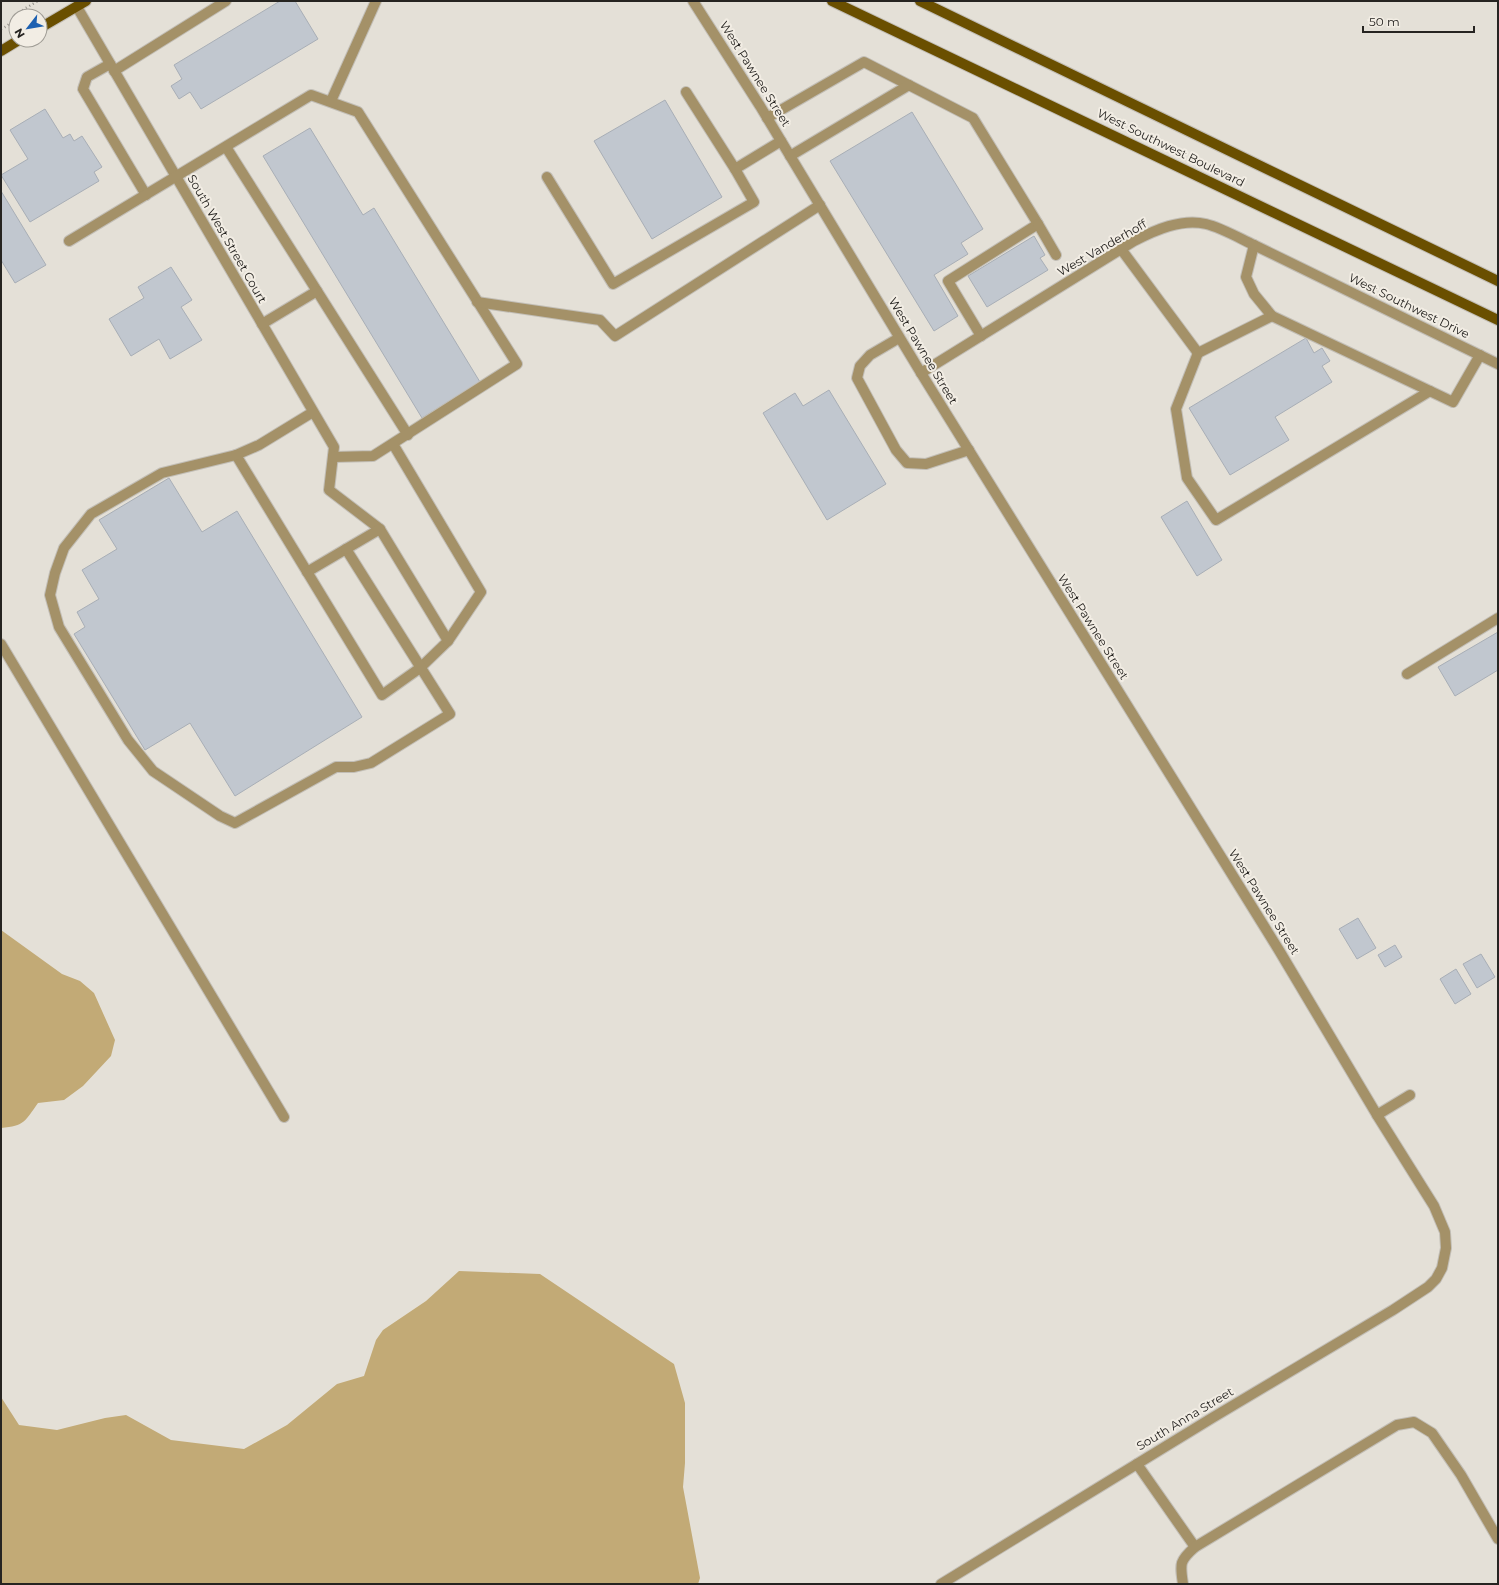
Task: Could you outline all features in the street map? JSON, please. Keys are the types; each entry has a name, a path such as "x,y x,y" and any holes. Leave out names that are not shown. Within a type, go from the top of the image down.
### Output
{"main road":[{"path":"48,23 86,1"},
{"name":"West Southwest Boulevard","path":"832,1 1498,320"},
{"name":"West Southwest Boulevard","path":"920,1 1498,281"},
{"path":"930,1 953,17"}],"street":[{"path":"146,195 83,89 87,78 112,68 226,1"},
{"path":"331,101 376,1"},
{"name":"West Pawnee Street","path":"693,1 767,118 921,373 1280,952 1434,1206 1446,1232 1446,1248 1442,1268 1439,1273"},
{"name":"South West Street Court","path":"77,7 334,447 328,490 380,529"},
{"path":"767,118 864,62 972,118 1056,255"},
{"path":"790,156 909,85"},
{"path":"547,176 613,284 754,202 686,92"},
{"path":"69,241 311,95 358,112 517,364 373,456 333,457"},
{"path":"735,169 781,141"},
{"path":"226,147 408,435"},
{"path":"477,302 600,320 615,336 820,205"},
{"name":"West Vanderhoff","path":"921,373 1121,250 1151,233 1172,226 1192,222 1216,227 1309,271"},
{"path":"981,336 948,281 1038,224"},
{"path":"1254,245 1246,278 1254,294 1272,316 1452,402 1480,355"},
{"path":"1121,250 1198,353"},
{"name":"West Southwest Drive","path":"1309,271 1498,364"},
{"path":"262,324 317,291"},
{"path":"1272,316 1198,353 1176,409 1187,478 1216,520 1430,391"},
{"path":"900,338 870,355 860,366 857,378 896,450 907,462 926,464 969,450"},
{"path":"313,412 259,445 236,455 162,473 91,514 64,548 55,573 50,596 59,626 128,740 154,771 220,816 235,823 336,767 354,768 371,763 450,714 346,549"},
{"path":"236,455 382,696 420,668 448,641 480,592 392,444"},
{"path":"307,572 380,529 448,641"},
{"path":"1407,674 1498,618"},
{"path":"1,644 284,1117"},
{"path":"1378,1115 1410,1095"},
{"name":"South Anna Street","path":"941,1584 1137,1464 1394,1310 1428,1287 1436,1279 1439,1273"},
{"path":"1183,1584 1180,1566 1186,1555 1195,1546 1397,1425 1414,1422 1432,1433 1462,1475 1498,1539"},
{"path":"1137,1464 1195,1546"}],"path":[{"path":"26,8 38,1"}],"shaded area":[{"path":"1,930 62,974 80,981 94,993 115,1040 111,1056 83,1086 64,1100 38,1103 24,1122 15,1126 1,1128"},
{"path":"459,1271 540,1274 674,1364 685,1403 685,1463 683,1487 700,1578 698,1584 1,1584 1,1397 19,1425 57,1430 105,1418 126,1415 171,1440 244,1449 287,1425 337,1384 364,1376 376,1340 383,1330 426,1301"}],"building":[{"path":"280,1 295,1 318,39 201,109 190,92 179,99 171,86 182,79 174,65"},
{"path":"665,100 722,197 652,239 594,141"},
{"path":"45,109 63,138 70,134 74,141 82,136 102,167 94,172 99,181 30,222 1,175 28,159 10,130"},
{"path":"912,112 983,229 961,243 968,254 934,275 958,316 934,331 830,161"},
{"path":"310,128 363,215 374,208 480,382 422,418 263,156"},
{"path":"1,191 46,265 15,283 1,260"},
{"path":"1034,236 1045,255 1040,258 1048,270 987,307 968,276"},
{"path":"171,267 192,300 181,307 202,340 170,359 159,339 131,356 109,319 144,298 138,287"},
{"path":"1306,338 1314,353 1322,348 1330,361 1322,366 1332,382 1275,417 1289,440 1230,475 1189,408"},
{"path":"829,390 886,484 827,520 763,413 795,393 803,406"},
{"path":"169,478 202,532 237,511 362,717 235,796 190,723 145,750 74,634 85,627 77,612 99,599 82,570 117,549 99,520"},
{"path":"1187,501 1222,560 1197,576 1161,517"},
{"path":"1498,632 1498,670 1455,696 1438,667"},
{"path":"1358,918 1376,948 1357,959 1339,929"},
{"path":"1395,945 1402,957 1385,967 1378,955"},
{"path":"1481,954 1495,977 1477,988 1463,964"},
{"path":"1456,969 1471,994 1455,1004 1440,979"}]}
